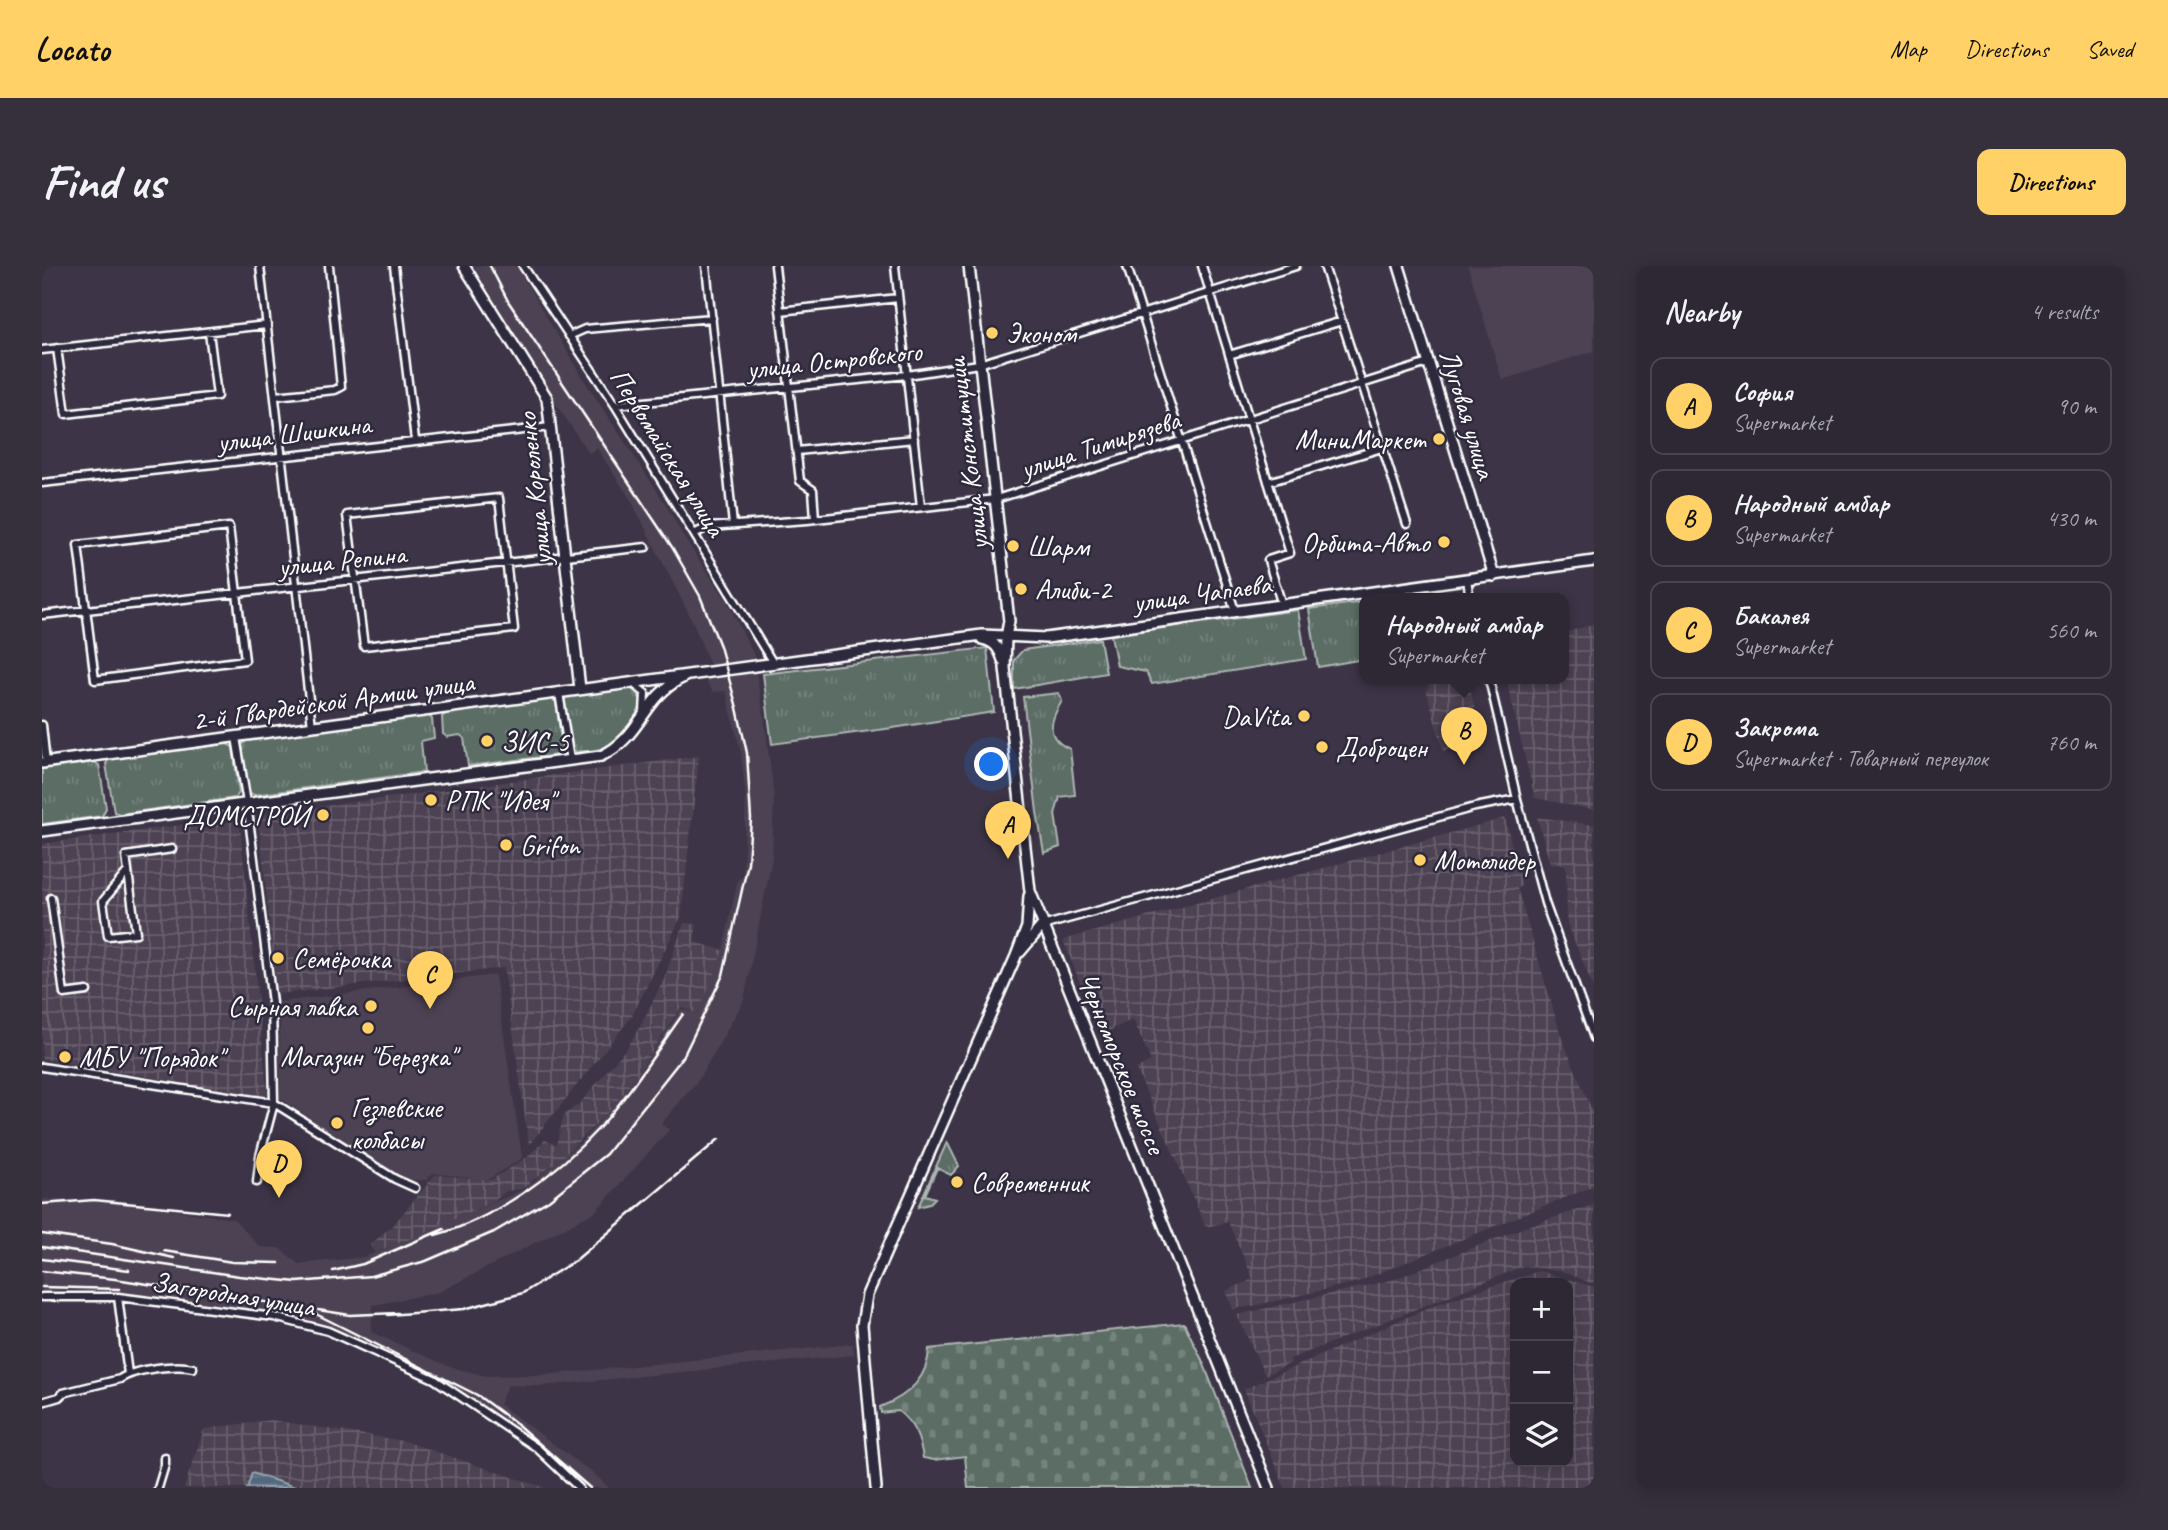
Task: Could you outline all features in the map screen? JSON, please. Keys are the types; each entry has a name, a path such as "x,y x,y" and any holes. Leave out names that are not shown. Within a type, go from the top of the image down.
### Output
{"main road":[{"name":"улица Короленко","path":"464,266 547,398 580,689"},
{"name":"улица Конституции","path":"969,266 1009,621 1006,637"},
{"name":"Луговая улица","path":"1399,266 1494,576"},
{"name":"улица Чапаева","path":"1367,593 1594,561"},
{"name":"улица Чапаева","path":"692,674 982,635 1046,638 1359,594"},
{"name":"Черноморское шоссе","path":"1006,637 1005,668 1030,891 1269,1488"},
{"path":"948,640 990,641 1000,651 1005,668"},
{"name":"2-й Гвардейской Армии улица","path":"44,763 692,674"},
{"path":"42,831 601,756 616,749 629,737 657,695 669,684 692,674"},
{"path":"876,1488 862,1325 867,1295 1016,956 1027,927 1030,891"},
{"path":"1016,956 1042,926"}],"street":[{"path":"260,266 312,726"},
{"path":"275,396 335,390 341,387 329,266"},
{"path":"394,266 415,440"},
{"name":"Первомайская улица","path":"523,266 615,405 774,663"},
{"path":"706,266 733,525"},
{"path":"775,266 800,481 813,490 815,519"},
{"path":"895,266 921,507"},
{"path":"1127,266 1235,611"},
{"path":"1202,266 1290,553 1268,560 1282,605"},
{"name":"улица Островского","path":"615,405 907,375 979,364 1296,266"},
{"path":"1324,266 1407,524"},
{"path":"780,310 898,298"},
{"path":"569,336 585,329 712,318"},
{"path":"1229,355 1342,321"},
{"path":"42,349 267,325"},
{"path":"57,348 65,414 217,396 209,331"},
{"name":"улица Тимирязева","path":"694,534 708,527 815,519 996,499 1428,363"},
{"name":"улица Шишкина","path":"42,483 551,427"},
{"path":"797,451 914,439"},
{"path":"1268,482 1382,448"},
{"path":"499,498 514,629 364,646 355,580 347,514 499,498"},
{"path":"229,527 237,593 245,660 95,680 78,545 229,527"},
{"name":"улица Репина","path":"42,615 646,547"},
{"path":"1467,579 1469,593"},
{"path":"631,682 645,693 644,715"},
{"path":"1490,684 1545,903 1594,1038"},
{"path":"559,693 570,760"},
{"path":"42,725 44,763"},
{"path":"236,737 272,1003 274,1103 260,1156 257,1182"},
{"path":"1042,926 1475,807 1517,799"},
{"path":"128,871 103,901 108,936 136,933 128,871 126,856 172,849"},
{"path":"51,898 64,994 87,991"},
{"path":"42,1067 274,1103 395,1179 415,1188"},
{"name":"Загородная улица","path":"42,1297 118,1297 271,1317 328,1331 434,1379 537,1448 579,1488"},
{"path":"118,1297 128,1374"},
{"path":"42,1402 120,1379 128,1374 180,1365 193,1368"},
{"path":"158,1488 165,1458"}],"shaded area":[{"path":"474,266 516,266 587,385 727,601 755,658 710,665 692,620 631,500 597,448 589,453 556,404"},
{"path":"1468,266 1594,266 1594,351 1502,380"},
{"path":"1594,624 1594,810 1535,798 1507,684 1569,684 1569,632"},
{"path":"756,673 774,796 772,858 744,1000 699,1079 661,1124 669,1130 595,1212 439,1292 373,1305 371,1332 450,1367 486,1376 544,1375 853,1344 854,1355 541,1386 508,1385 499,1404 609,1488 583,1488 548,1455 469,1398 394,1356 323,1325 288,1315 173,1299 67,1289 42,1291 42,1199 123,1203 234,1219 260,1247 279,1248 299,1264 365,1257 525,1189 580,1143 629,1088 681,1009 697,1014 723,950 738,879 743,877 746,798 741,753 726,691 713,692 705,679"},
{"path":"1429,684 1469,684 1482,741 1443,751 1427,692"},
{"path":"699,756 681,917 632,1016 529,1145 504,968 277,994 258,815"},
{"path":"239,817 268,1097 42,1059 42,844"},
{"path":"1537,817 1594,825 1594,989 1567,923 1566,865 1550,864"},
{"path":"1505,818 1522,886 1517,888 1561,1036 1594,1115 1594,1186 1357,1282 1233,1309 1226,1291 1253,1279 1228,1222 1206,1227 1136,1069 1151,1061 1133,1019 1101,1035 1063,940"},
{"path":"684,923 697,924 694,942 723,950 706,994 697,1014 681,1007 629,1087 607,1113 562,1158 522,1189 506,1191 494,1201 418,1236 375,1252 370,1245 394,1224 435,1175 491,1180 526,1158 545,1140 556,1145 564,1115 581,1102 626,1049 641,1025 664,979"},
{"path":"495,975 522,1158 487,1180 434,1173 426,1180 403,1180 280,1098 280,1002"},
{"path":"1594,1205 1594,1281 1591,1283 1561,1271 1524,1266 1290,1359 1291,1363 1265,1375 1237,1315 1392,1280 1525,1227"},
{"path":"1539,1271 1563,1278 1517,1278"},
{"path":"1510,1280 1510,1467 1573,1467 1573,1281 1594,1287 1594,1488 1285,1488 1244,1389 1437,1304"},
{"path":"271,1420 404,1441 545,1488 184,1488 204,1429"}],"green space":[{"path":"1359,603 1359,660 1318,667 1309,609"},
{"path":"1298,610 1306,659 1152,684 1146,672 1117,666 1111,635"},
{"path":"1100,639 1106,673 1014,689 1014,660 1023,650"},
{"path":"987,648 994,712 772,744 763,674"},
{"path":"629,688 637,693 642,702 627,728 604,748 576,752 569,745 563,701 568,695"},
{"path":"1059,693 1062,701 1052,728 1056,740 1070,749 1075,795 1060,797 1055,814 1060,847 1044,853 1023,697"},
{"path":"551,699 556,702 562,747 558,755 468,766 464,738 460,735 447,737 443,734 442,717 446,713"},
{"path":"428,715 432,719 434,738 421,741 424,772 254,795 247,791 242,745 246,741"},
{"path":"227,744 233,747 239,793 235,798 120,814 114,812 106,764 109,759"},
{"path":"94,762 99,765 106,808 102,816 42,824 42,769"},
{"path":"947,1142 959,1166 951,1175 937,1168 925,1195 935,1198 929,1204 918,1207"},
{"path":"1184,1323 1203,1362 1252,1488 968,1488 965,1456 934,1460 923,1458 915,1432 904,1416 898,1411 881,1413 880,1407 907,1392 920,1378 928,1360 929,1349"}],"water":[{"path":"252,1473 298,1488 247,1488"}],"railway":[{"path":"42,1247 297,1282 371,1276 426,1261 494,1232 549,1200 606,1154 683,1057 723,975 748,863 751,819 747,753 720,646 700,596 672,547 508,301 490,266"},
{"path":"435,1235 458,1228 503,1206 565,1161 611,1114 683,1014"},
{"path":"388,1315 464,1309 523,1293 576,1260 719,1139"},
{"path":"42,1204 94,1200 228,1213"},
{"path":"333,1271 363,1264 444,1229"},
{"path":"42,1234 112,1244 174,1258"},
{"path":"164,1251 232,1262 279,1263"},
{"path":"42,1259 129,1270"},
{"path":"42,1271 115,1279 304,1308 477,1395 519,1426 590,1488"},
{"path":"42,1287 119,1289"},
{"path":"318,1310 350,1315 398,1313"}],"place":[{"name":"Эконом","path":"992,333"},
{"name":"МиниМаркет","path":"1439,439"},
{"name":"Орбита-Авто","path":"1444,542"},
{"name":"Шарм","path":"1013,546"},
{"name":"Алиби-2","path":"1021,589"},
{"name":"DaVita","path":"1304,716"},
{"name":"ЗИС-5","path":"487,741"},
{"name":"Доброцен","path":"1322,747"},
{"name":"Народный амбар","path":"1464,765"},
{"name":"РПК \"Идея\"","path":"431,800"},
{"name":"ДОМСТРОЙ","path":"323,815"},
{"name":"Grifon","path":"506,845"},
{"name":"София","path":"1008,859"},
{"name":"Мотолидер","path":"1420,860"},
{"name":"Семёрочка","path":"278,958"},
{"name":"Сырная лавка","path":"371,1006"},
{"name":"Бакалея","path":"430,1009"},
{"name":"Магазин \"Березка\"","path":"368,1028"},
{"name":"МБУ \"Порядок\"","path":"65,1057"},
{"name":"Гезлевские колбасы","path":"337,1123"},
{"name":"Современник","path":"957,1182"},
{"name":"Закрома","path":"279,1198"}]}
